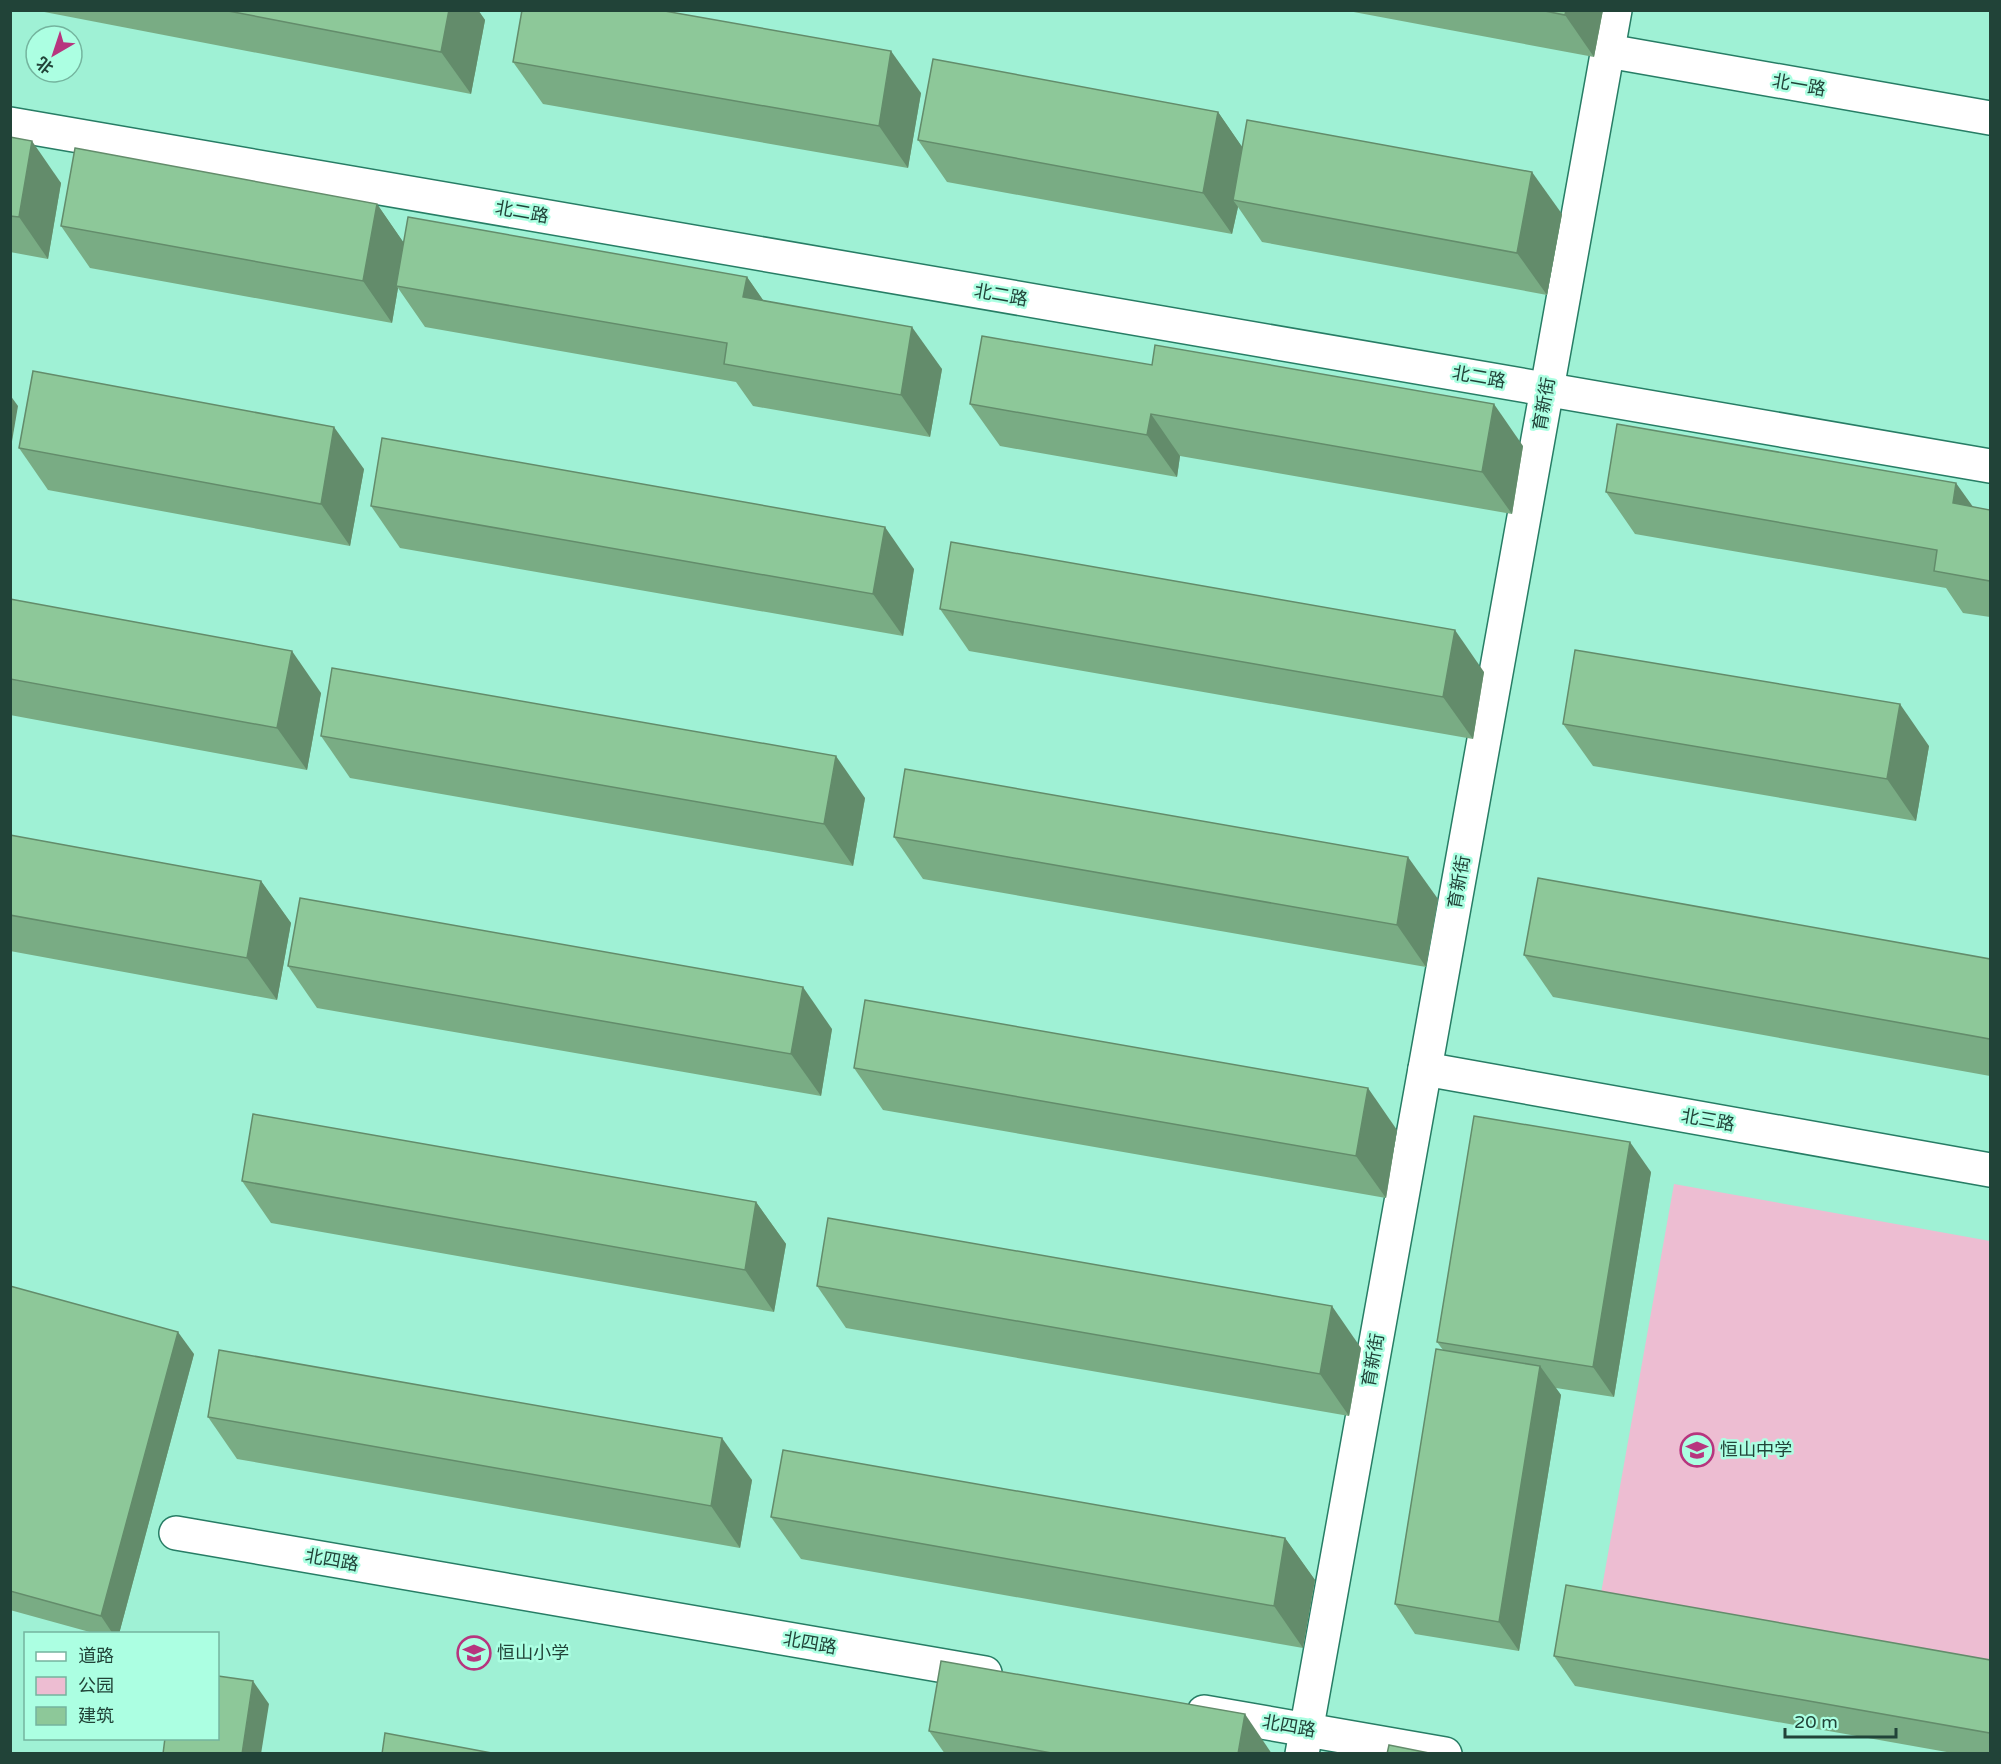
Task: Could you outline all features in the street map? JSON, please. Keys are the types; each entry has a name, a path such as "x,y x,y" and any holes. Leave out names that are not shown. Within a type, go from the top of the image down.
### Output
{"street":[{"name":"育新街","path":"1304,1742 1615,10"},
{"name":"北一路","path":"1608,51 1990,118"},
{"name":"北二路","path":"10,124 1990,466"},
{"name":"北三路","path":"1425,1069 1990,1170"},
{"name":"北四路","path":"176,1533 1012,1678"},
{"name":"北四路","path":"1177,1707 1304,1742 1445,1754"}],"green space":[{"path":"1674,1184 1990,1241 1990,1664 1601,1593"}],"building":[{"path":"223,10 449,10 441,52"},
{"path":"522,10 659,10 891,51 879,126 513,62"},
{"path":"1540,10 1566,10 1565,15"},
{"path":"933,59 1218,112 1203,193 918,140"},
{"path":"1247,120 1532,172 1517,253 1233,200"},
{"path":"10,137 32,141 19,217 10,216"},
{"path":"75,148 377,204 363,281 61,226"},
{"path":"408,217 747,277 743,297 912,327 901,395 724,364 727,343 396,286"},
{"path":"982,336 1152,365 1155,345 1494,404 1482,472 1151,414 1147,435 970,404"},
{"path":"33,371 334,427 321,504 19,448"},
{"path":"1617,424 1956,483 1953,503 1990,510 1990,581 1934,571 1937,550 1606,492"},
{"path":"382,438 885,527 873,594 371,506"},
{"path":"951,542 1455,630 1443,697 940,609"},
{"path":"10,599 292,651 277,728 10,679"},
{"path":"1575,650 1900,704 1887,779 1563,724"},
{"path":"332,668 836,756 824,824 321,736"},
{"path":"905,769 1408,857 1397,925 894,837"},
{"path":"10,835 261,881 247,958 10,915"},
{"path":"1538,878 1990,959 1990,1039 1524,955"},
{"path":"300,898 803,987 791,1054 288,966"},
{"path":"865,1000 1368,1088 1356,1156 854,1068"},
{"path":"253,1114 756,1202 745,1270 242,1181"},
{"path":"1474,1116 1630,1142 1593,1367 1437,1342"},
{"path":"828,1218 1332,1306 1320,1374 817,1286"},
{"path":"10,1286 178,1332 101,1616 10,1591"},
{"path":"1436,1349 1540,1366 1499,1622 1395,1604"},
{"path":"219,1350 722,1438 711,1506 208,1417"},
{"path":"783,1450 1285,1538 1274,1606 771,1517"},
{"path":"1566,1585 1990,1660 1990,1733 1554,1656"},
{"path":"941,1661 1245,1714 1238,1754 1057,1754 929,1731"},
{"path":"219,1676 253,1681 242,1754 163,1754 165,1740 219,1740"},
{"path":"385,1733 497,1754 382,1754"},
{"path":"1389,1745 1434,1754 1387,1754"}],"place":[{"name":"恒山中学","path":"1697,1450"},
{"name":"恒山小学","path":"474,1653"}]}
